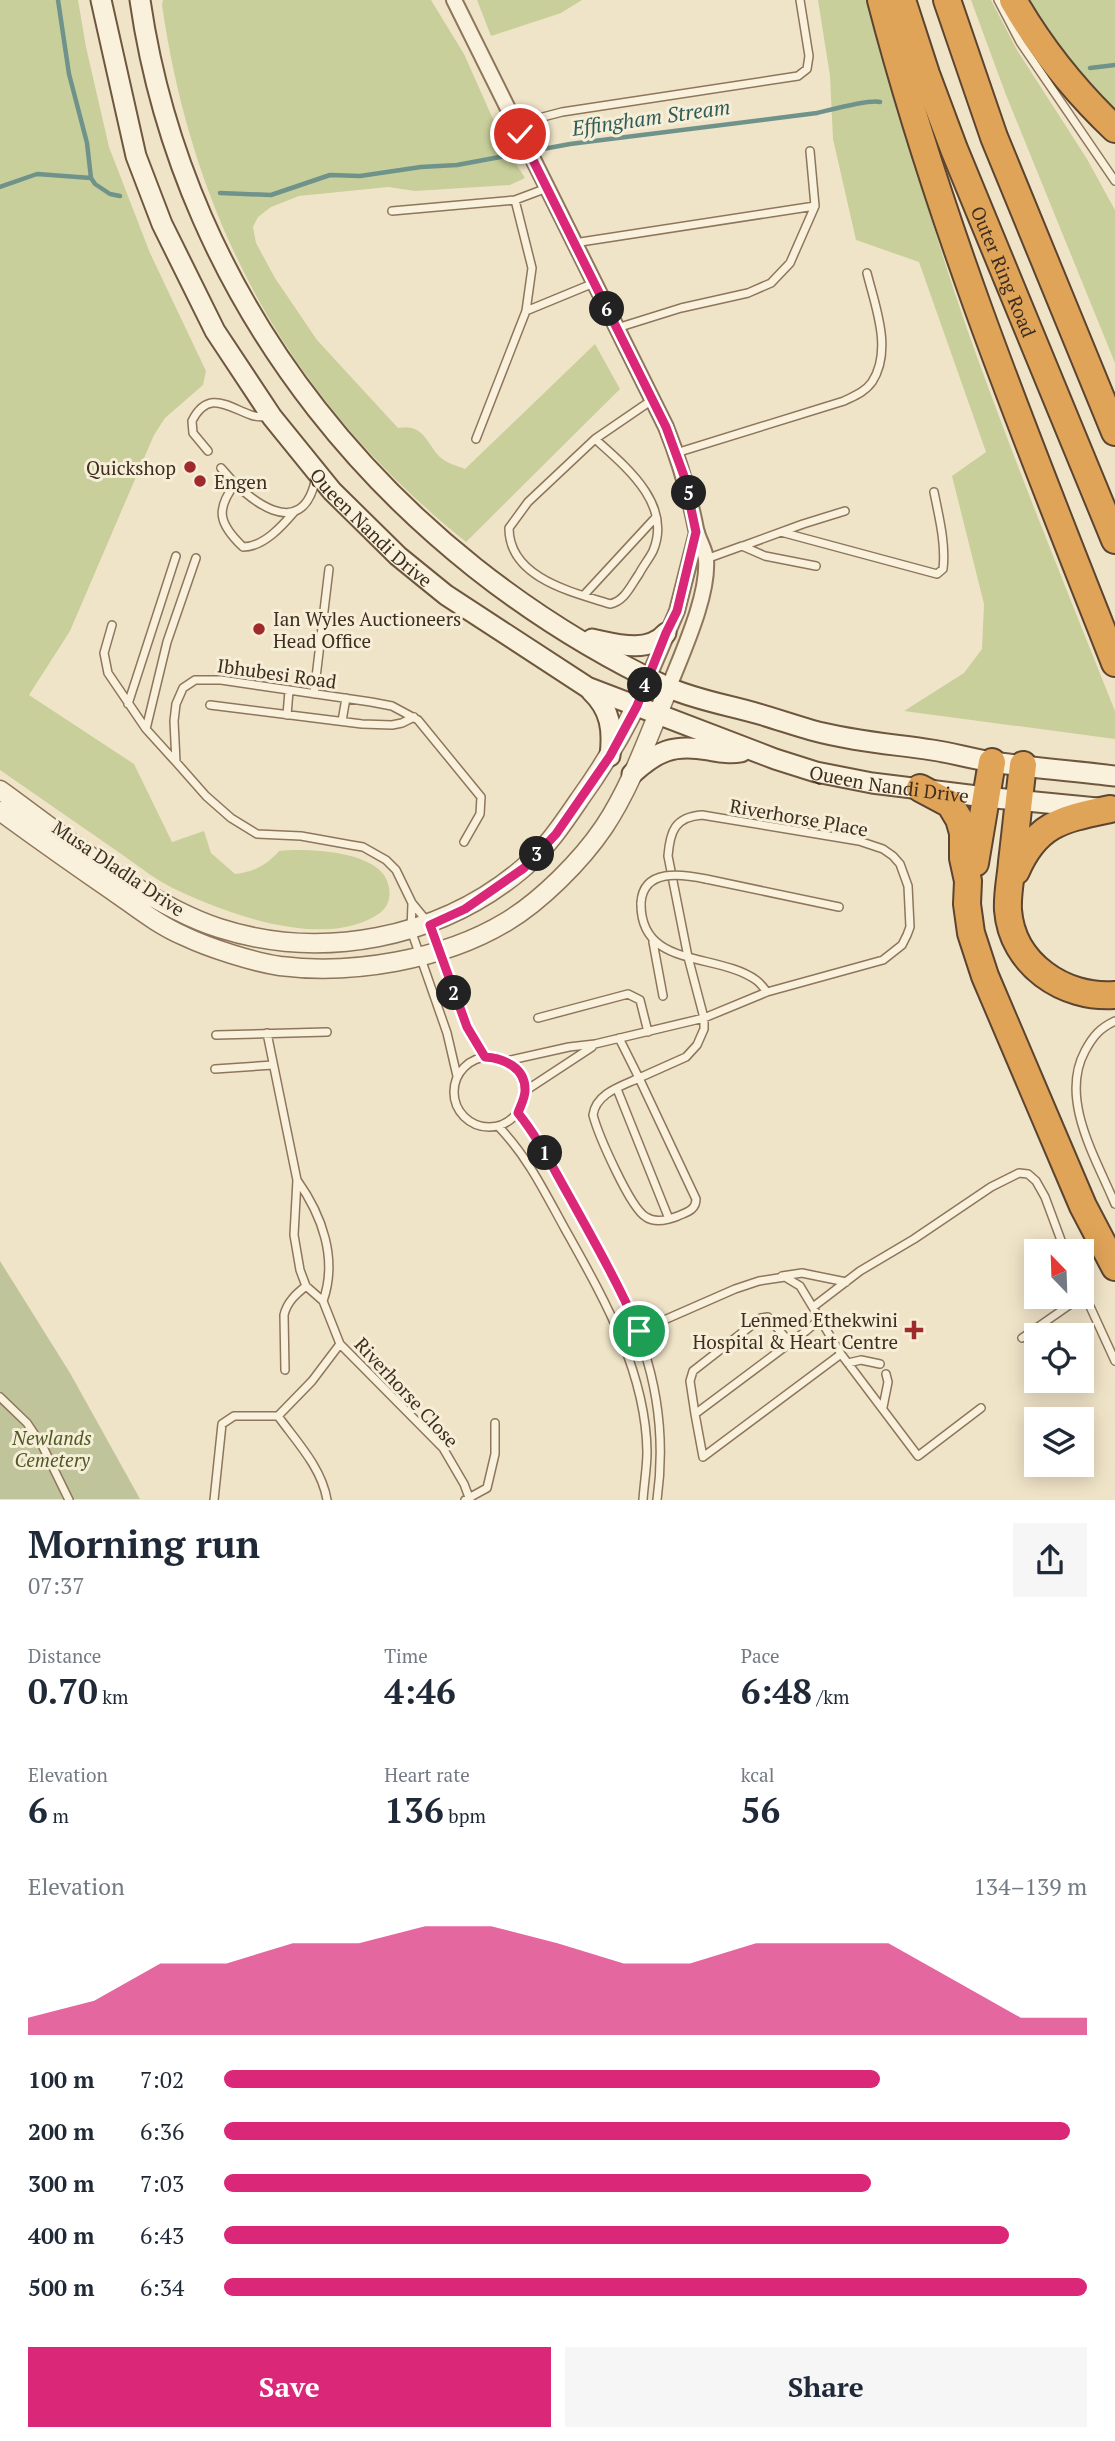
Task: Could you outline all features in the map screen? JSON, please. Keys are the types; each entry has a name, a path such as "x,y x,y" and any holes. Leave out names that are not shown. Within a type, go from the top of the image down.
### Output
{"highway":[{"path":"881,0 968,285 1115,663"},
{"name":"Outer Ring Road","path":"902,0 954,149 1115,540"},
{"name":"Outer Ring Road","path":"947,0 994,137 1115,432"},
{"path":"1013,0 1060,72 1115,129"},
{"path":"968,881 976,862 992,762"},
{"path":"1023,765 1008,910 1018,943 1028,960 1055,982 1072,990 1115,995"},
{"path":"920,788 939,797 955,810 963,833 971,933 985,976 1083,1206 1115,1267"},
{"path":"1010,885 1025,850 1038,836 1066,819 1113,809"}],"main road":[{"name":"Queen Nandi Drive","path":"101,0 136,156 162,224 215,331 272,417 316,472 374,533 446,596 587,687 749,751 816,772 872,783 1113,809"},
{"name":"Queen Nandi Drive","path":"140,0 158,88 189,186 242,300 268,342 327,424 381,484 446,545 564,632 668,687 713,703 813,731 992,762 1112,776"},
{"path":"564,632 628,646 656,642 666,633"},
{"path":"587,687 599,699 610,718 610,756"},
{"path":"632,774 648,759 667,749 688,748 729,754 749,751"}],"street":[{"path":"454,0 652,400 676,453 692,502 696,532 706,559 699,602 668,687"},
{"path":"649,676 677,611 696,532"},
{"name":"Musa Dladla Drive","path":"0,790 127,881 173,908 217,928 262,939 314,944 361,939 430,925 465,909 524,868 556,834 610,756 637,706 649,676"},
{"name":"Musa Dladla Drive","path":"0,811 149,916 169,929 205,945 277,965 311,968 342,967 420,957 506,922 556,883 587,850 606,825 632,774 668,687"}],"lane":[{"path":"517,129 562,112 798,76 807,69 809,56 800,0"},
{"path":"998,0 1020,42 1115,181"},
{"path":"617,328 681,308 748,293 771,283 790,262 815,206 810,151"},
{"path":"392,211 515,200 545,183"},
{"path":"476,439 526,311 532,268 515,200"},
{"path":"574,243 815,206"},
{"path":"676,453 844,401 863,391 871,383 882,352 880,329 867,273"},
{"path":"526,311 594,283"},
{"path":"596,439 640,482 656,517 658,532 652,552 624,596 610,604 558,587 525,568 508,532 528,502 596,439 652,400"},
{"path":"208,451 193,433 192,421 202,409 214,402 225,403 252,416 272,417"},
{"path":"221,468 255,502 271,511 296,511"},
{"path":"235,484 223,502 221,512 243,547 259,543 280,528 310,497 316,472"},
{"path":"781,531 934,575 943,569 944,559 941,523 934,492"},
{"path":"706,559 845,511"},
{"path":"584,595 656,517"},
{"path":"742,546 765,556 816,566"},
{"path":"128,704 176,556"},
{"path":"146,729 167,642 196,558"},
{"path":"314,694 328,569"},
{"path":"112,625 104,653 107,673 146,729 206,796 231,818 257,834 301,836 363,847 376,853 396,870 412,903 430,925 467,1027 485,1057"},
{"name":"Ibhubesi Road","path":"176,762 176,704 187,684 205,679 392,706 414,717 428,731 481,797 480,814 464,842"},
{"path":"287,715 289,691"},
{"path":"342,722 346,698"},
{"path":"210,705 342,722 392,725 414,717"},
{"name":"Riverhorse Place","path":"506,1061 596,1044 704,1018 767,992 883,960 902,944 910,927 908,886 900,864 883,849 859,841 702,815 689,816 680,821 669,839 667,856 704,1018"},
{"path":"663,996 653,942 644,928 641,903 647,884 656,878 680,874 839,907"},
{"path":"412,903 411,930 447,1033 457,1076"},
{"path":"653,942 688,957 742,973 756,980 767,992"},
{"path":"537,1018 628,994 640,1000 648,1032"},
{"path":"619,1038 639,1078 696,1199 693,1209 669,1219 648,1219 641,1214 620,1179 595,1124 594,1108 602,1097 639,1078 680,1061 691,1052 702,1036 704,1018"},
{"path":"1115,1021 1094,1035 1081,1058 1074,1093 1081,1120 1115,1203"},
{"path":"216,1035 327,1032"},
{"path":"214,1500 222,1424 234,1416 278,1416 312,1381 340,1344 323,1301 306,1286 300,1270 294,1235 297,1180 267,1033"},
{"name":"Riverhorse Place","path":"525,1091 596,1044"},
{"path":"485,1057 497,1057 517,1069 525,1091 518,1113 510,1122 487,1128 466,1119 458,1110 454,1099 457,1076 474,1060 485,1057"},
{"path":"215,1069 273,1065"},
{"path":"617,1089 669,1219"},
{"path":"518,1113 538,1139 594,1239 639,1331 660,1413 662,1450 657,1500"},
{"path":"499,1126 530,1164 624,1342 646,1442 643,1500"},
{"path":"813,1307 846,1282 991,1187 1019,1173 1033,1177 1040,1188 1060,1239"},
{"path":"297,1180 313,1203 320,1221 330,1273 323,1301"},
{"path":"624,1342 639,1331 735,1289 778,1277 798,1273 846,1282"},
{"path":"778,1277 792,1280 800,1286 841,1354 918,1456 981,1408"},
{"path":"285,1370 286,1307 306,1286"},
{"path":"1022,1338 1062,1309"},
{"path":"1089,1309 1115,1361"},
{"path":"790,1343 768,1317 761,1318 693,1371 690,1381 703,1457 841,1354"},
{"path":"695,1413 820,1319"},
{"name":"Riverhorse Close","path":"340,1344 443,1448 464,1484 468,1499"},
{"path":"848,1363 861,1360 880,1364"},
{"path":"883,1407 887,1374"},
{"path":"0,1397 27,1423 43,1447 68,1500"},
{"path":"278,1416 320,1478 327,1500"},
{"path":"468,1499 487,1488 495,1454 495,1423"}],"green space":[{"path":"0,0 78,0 109,147 150,253 206,371 203,385 165,418 154,435 70,631 29,695 134,764 172,842 204,831 211,853 235,874 260,867 279,851 291,850 351,856 376,867 387,880 389,900 380,913 359,924 334,929 280,925 227,911 202,901 155,878 0,770"},
{"path":"163,0 431,0 464,54 505,146 525,178 510,185 415,191 388,187 299,196 271,207 258,217 253,227 256,243 275,278 317,340 398,428 414,428 419,431 443,459 465,469 595,344 620,389 466,542 404,488 350,430 302,369 261,304 226,235 199,162 177,86"},
{"path":"477,0 582,0 561,13 491,36"},
{"path":"818,0 872,0 915,164 952,286 1020,471 1115,711 1115,739 904,711 964,673 982,649 984,604 952,476 986,452 919,262 856,240 833,139 830,76"},
{"path":"971,0 991,0 1017,50 1087,159 1115,210 1115,363 1006,95"},
{"path":"1028,0 1115,0 1115,111 1068,58"},
{"name":"Newlands Cemetery","path":"0,1261 70,1373 140,1499 0,1499"}],"waterway":[{"path":"58,0 69,74 87,143 91,178 110,194 120,196"},
{"name":"Effingham Stream","path":"1090,68 1115,65"},
{"name":"Effingham Stream","path":"220,193 271,195 330,175 360,176 457,165 570,144 817,113 859,103 880,102"},
{"path":"0,187 37,174 91,178"}],"place":[{"name":"Quickshop","path":"190,467"},
{"name":"Engen","path":"200,481"},
{"name":"Ian Wyles Auctioneers Head Office","path":"259,629"},
{"name":"Lenmed Ethekwini Hospital & Heart Centre","path":"914,1330"}],"route":[{"path":"520,134 666,427 692,502 696,532 677,611 637,706 610,756 556,834 524,868 465,909 430,925 467,1027 485,1057 497,1057 517,1069 525,1091 518,1113 538,1139 594,1239 639,1331"}]}
